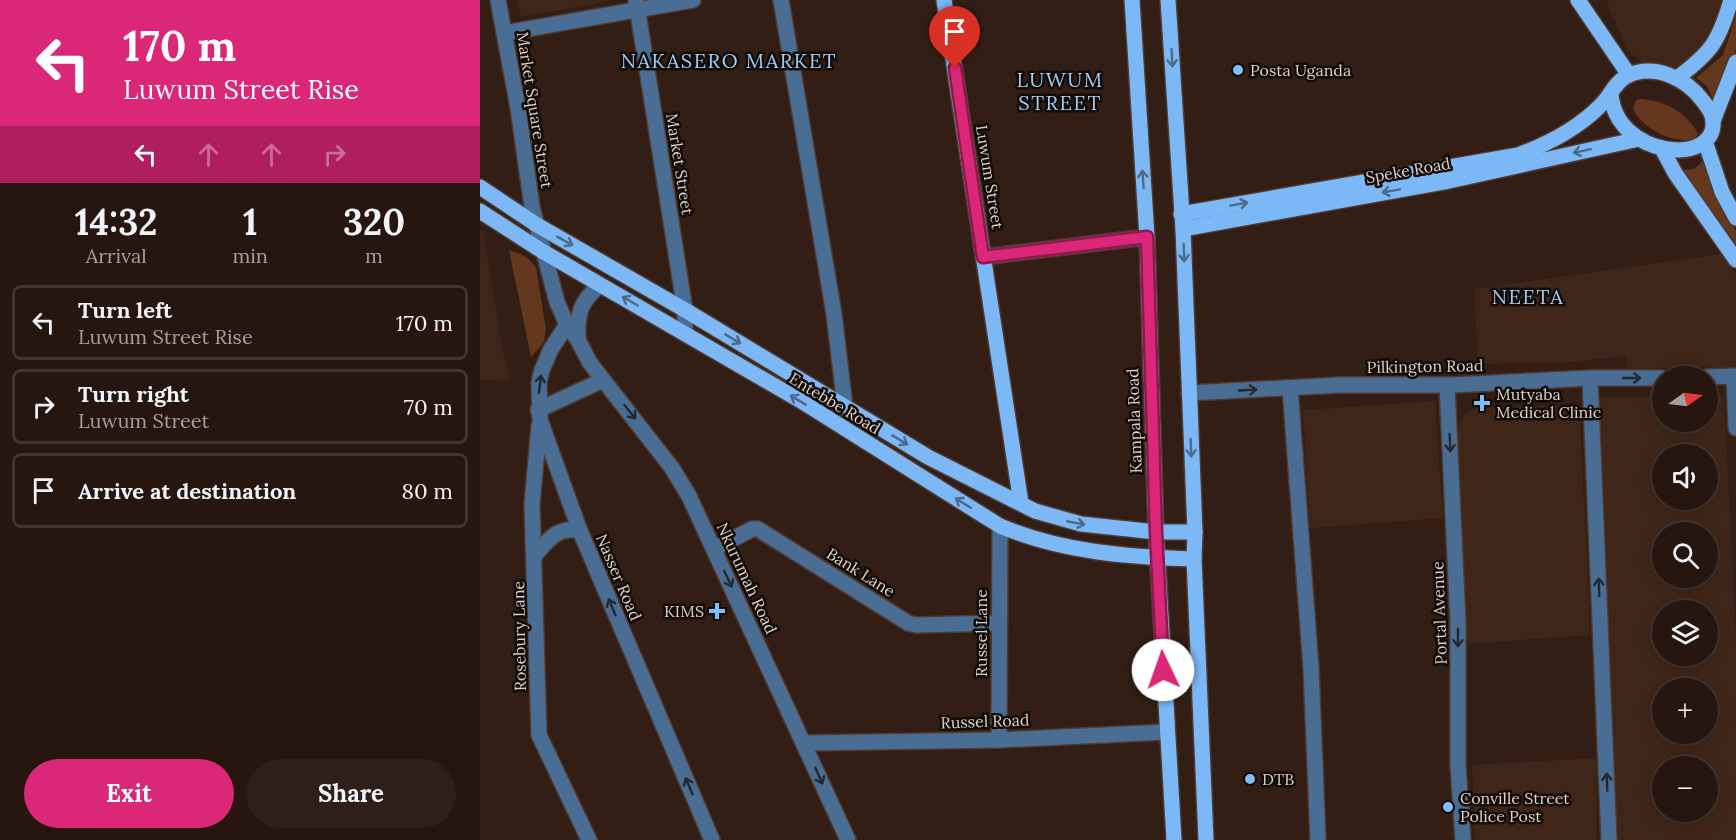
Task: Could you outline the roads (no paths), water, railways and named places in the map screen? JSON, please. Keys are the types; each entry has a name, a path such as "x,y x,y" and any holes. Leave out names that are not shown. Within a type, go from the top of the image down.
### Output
{"main road":[{"name":"Luwum Street","path":"944,0 1021,503"},
{"name":"Kampala Road","path":"1132,0 1147,237 1156,532 1174,840"},
{"path":"1168,0 1182,221 1206,840"},
{"path":"1578,0 1629,75"},
{"path":"1677,78 1703,56 1718,38 1731,0"},
{"path":"1713,121 1708,107 1700,96 1691,86 1677,78 1653,72 1629,75 1616,84 1611,94 1616,114 1628,131 1639,139 1662,149 1684,150 1705,141 1709,136 1736,62"},
{"name":"Speke Road","path":"1182,221 1518,155 1538,148 1580,124 1611,94"},
{"name":"Speke Road","path":"1182,221 1456,179 1639,139"},
{"path":"1705,141 1722,192 1736,218"},
{"path":"1662,149 1675,173 1736,260"},
{"name":"Entebbe Road","path":"480,187 537,225 685,310 928,456 1035,511 1081,524 1156,532 1195,532"},
{"name":"Entebbe Road","path":"480,212 542,251 801,401 1000,526 1021,535 1066,548 1158,558 1194,559"}],"street":[{"name":"Market Square Street","path":"498,0 518,108 532,207 542,251"},
{"path":"504,33 636,4 693,0"},
{"path":"780,0 834,314 845,407"},
{"name":"Market Street","path":"636,4 685,310 685,334"},
{"path":"983,257 1147,237"},
{"name":"Nkurumah Road","path":"542,251 554,293 567,325 603,380 672,468 689,496 848,840"},
{"path":"580,344 578,321 582,305 587,296 600,285"},
{"name":"Nasser Road","path":"567,325 551,349 538,382 539,415 580,531 712,840"},
{"path":"1718,377 1735,376 1736,428"},
{"path":"1590,378 1609,840"},
{"name":"Pilkington Road","path":"1189,393 1339,385 1652,378"},
{"path":"539,415 603,380"},
{"name":"Portal Avenue","path":"1448,384 1458,622 1458,765 1463,840"},
{"path":"1290,388 1311,668 1318,840"},
{"name":"Rosebury Lane","path":"539,415 532,504 539,735 589,840"},
{"name":"Russel Lane","path":"999,740 1000,526"},
{"path":"535,555 552,536 561,530 571,528 580,531"},
{"name":"Bank Lane","path":"714,549 752,529 758,529 908,623 916,625 999,624"},
{"name":"Russel Road","path":"804,743 999,740 1166,732"}],"place":[{"name":"Posta Uganda","path":"1238,70"},
{"name":"Mutyaba Medical Clinic","path":"1482,403"},
{"name":"KIMS","path":"717,611"},
{"name":"DTB","path":"1250,779"},
{"name":"Conville Street Police Post","path":"1448,807"}],"district":[{"name":"NAKASERO MARKET","path":"729,60"},
{"name":"LUWUM STREET","path":"1060,90"},
{"name":"NEETA","path":"1528,296"}]}
